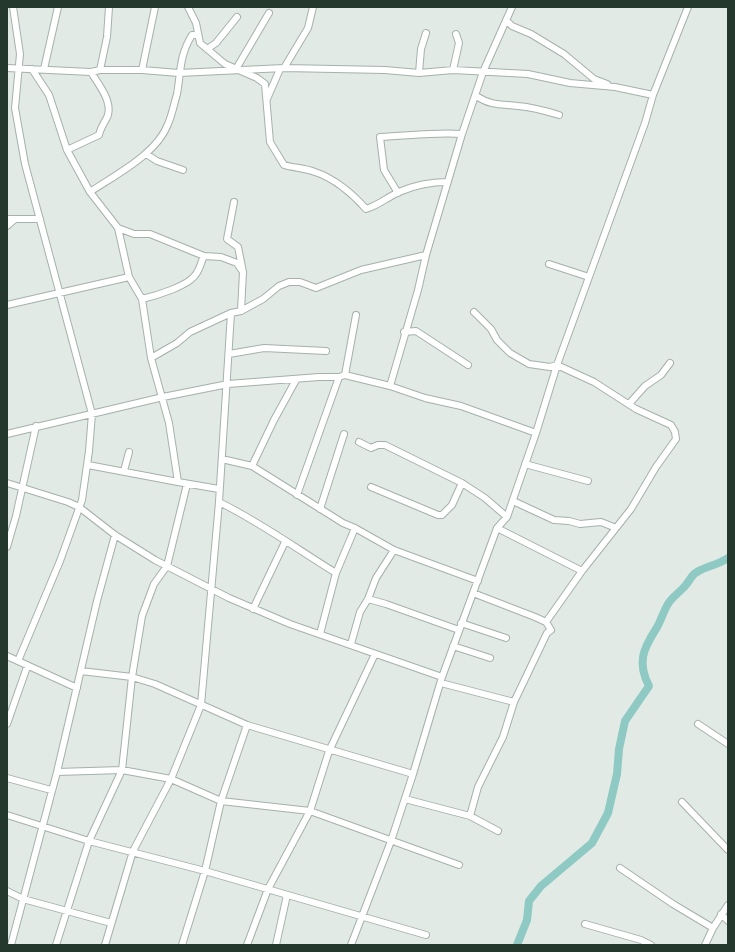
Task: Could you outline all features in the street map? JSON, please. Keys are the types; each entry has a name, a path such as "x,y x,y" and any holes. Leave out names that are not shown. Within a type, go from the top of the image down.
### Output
{"street":[{"path":"13,7 20,54 15,108 25,164 92,414 88,465 79,507 60,561 18,661"},
{"path":"44,69 58,7"},
{"path":"100,70 107,37 109,7"},
{"path":"142,70 155,7"},
{"path":"188,7 196,23 197,35 200,43 225,64 257,78 265,84 270,142 284,165 316,172 329,178 357,199 366,210 378,206 398,193 431,182 447,182"},
{"path":"267,99 282,69 308,28 312,7"},
{"path":"390,386 404,332 418,290 426,255 462,134 476,96 482,72 512,7"},
{"path":"351,945 364,916 414,774 442,680 461,623 497,528 507,517 536,433 557,365 646,123 653,95 688,7"},
{"path":"236,69 269,13"},
{"path":"207,49 216,43 237,17"},
{"path":"506,20 512,26 531,34 564,54 594,79 615,86 653,95"},
{"path":"419,73 421,49 426,34"},
{"path":"453,70 459,43 456,34"},
{"path":"90,192 146,154 168,125 177,94 178,73 184,47 192,35 197,35"},
{"path":"7,68 91,72 100,70 142,70 178,73 236,69 385,70 419,73 453,70 528,74 570,83 615,86"},
{"path":"32,69 49,95 67,150 90,192 118,228 129,277 142,299 151,358 163,396 169,423 178,482"},
{"path":"67,150 99,135 101,125 108,116 108,102 91,72"},
{"path":"476,96 488,103 500,106 520,106 559,114"},
{"path":"398,193 384,170 380,137 438,132 462,134"},
{"path":"146,154 157,161 183,170"},
{"path":"234,202 227,239 238,247 243,272 241,311"},
{"path":"7,219 40,219"},
{"path":"7,226 14,220"},
{"path":"118,228 134,234 150,234 204,256 221,257 237,263 243,272"},
{"path":"151,358 177,343 190,332 231,313 241,311 263,299 279,286 289,282 300,282 316,288 361,270 426,255"},
{"path":"142,299 169,290 190,280 196,275 204,256"},
{"path":"549,264 589,276"},
{"path":"7,305 129,277"},
{"path":"474,312 510,353 529,364 550,367 557,365 594,382 629,404 670,426 675,432 676,439 656,467 631,509 582,571 546,622"},
{"path":"105,945 133,851 171,779 201,705 219,502 228,384 231,313"},
{"path":"298,495 342,376 356,315"},
{"path":"404,332 416,331 468,365"},
{"path":"229,354 264,348 326,351"},
{"path":"629,404 644,386 661,375 670,363"},
{"path":"7,434 163,396 228,384 342,376 390,386 425,398 461,406 536,433"},
{"path":"252,466 274,420 296,380"},
{"path":"7,547 36,426"},
{"path":"320,509 344,434"},
{"path":"359,442 371,448 378,445 385,446 462,483 485,498 507,517"},
{"path":"124,471 130,452"},
{"path":"222,459 252,466 343,523 394,550 478,581"},
{"path":"525,464 588,481"},
{"path":"88,465 219,489"},
{"path":"7,483 79,507 116,535 167,566 212,590 253,609 351,644 442,680 514,702"},
{"path":"370,487 438,515 442,515 452,505 462,483"},
{"path":"56,945 89,840 122,770 132,677 142,616 154,584 167,566 187,484"},
{"path":"512,501 554,520 570,521 580,524 601,522 616,528"},
{"path":"219,502 248,516 285,542 336,573"},
{"path":"320,634 336,573 355,528"},
{"path":"497,528 582,571"},
{"path":"11,945 57,772 97,601 116,535"},
{"path":"253,609 285,542"},
{"path":"351,644 360,612 368,599 376,578 394,550"},
{"path":"470,816 478,786 503,737 514,702 547,633 551,630 546,622 473,593"},
{"path":"368,599 459,630"},
{"path":"461,623 506,638"},
{"path":"453,646 490,658"},
{"path":"247,945 268,889 310,811 329,750 375,654"},
{"path":"7,656 27,667 77,688"},
{"path":"7,724 27,667"},
{"path":"81,671 132,677 155,684 247,725 414,774"},
{"path":"698,724 728,744"},
{"path":"182,945 205,870 222,801 247,725"},
{"path":"57,772 122,770 171,779 222,801 310,811 459,865"},
{"path":"7,778 51,790"},
{"path":"405,799 470,816 498,831"},
{"path":"682,802 728,850"},
{"path":"7,815 89,840 205,870 426,935"},
{"path":"620,868 673,904 713,928"},
{"path":"7,891 23,899 66,912 111,922"},
{"path":"276,945 287,895"},
{"path":"705,945 713,928 728,904"},
{"path":"721,914 728,921"},
{"path":"585,924 641,940 652,945"}],"waterway":[{"path":"517,945 527,920 529,901 541,886 592,843 608,813 617,774 619,749 625,721 649,686 643,670 643,656 666,607 695,573 728,558"}]}
